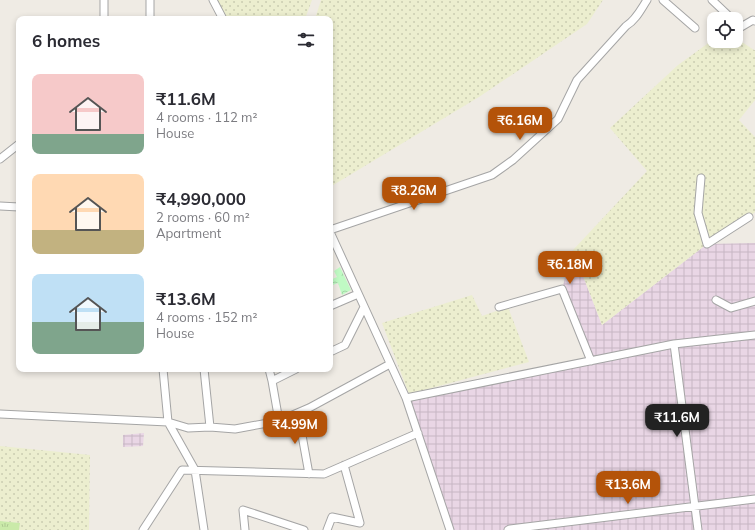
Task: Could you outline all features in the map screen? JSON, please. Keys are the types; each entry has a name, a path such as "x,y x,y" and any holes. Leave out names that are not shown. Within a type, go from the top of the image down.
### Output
{"street":[{"path":"104,0 104,16"},
{"path":"150,0 150,16"},
{"path":"213,0 221,16"},
{"path":"333,230 492,175 513,160 558,119 577,80 626,26 631,23 647,0"},
{"path":"663,0 695,28"},
{"path":"712,0 725,12"},
{"path":"743,24 753,20 755,21"},
{"path":"0,160 16,147"},
{"path":"701,178 698,214 708,244 749,217"},
{"path":"0,206 16,207"},
{"path":"333,238 406,398 450,530"},
{"path":"500,307 562,289 591,361"},
{"path":"333,305 358,294"},
{"path":"716,300 731,308 755,301"},
{"path":"333,351 345,345 364,307"},
{"path":"406,398 674,344 755,335"},
{"path":"674,344 698,530"},
{"path":"0,414 168,422 188,428 210,427 235,429 279,421 309,408 390,364"},
{"path":"163,372 168,422 195,470 204,530"},
{"path":"204,372 210,427"},
{"path":"270,372 279,421"},
{"path":"272,381 290,372"},
{"path":"298,413 309,474"},
{"path":"143,530 182,470 324,474 418,433"},
{"path":"326,530 332,517 360,523 344,465"},
{"path":"508,530 755,499"},
{"path":"245,530 243,510 304,530"}],"shaded area":[{"path":"755,243 755,530 451,530 406,398 591,361 562,289 573,250 602,325 707,244"},
{"path":"144,433 143,446 123,447 123,435"}],"green space":[{"path":"216,0 312,0 306,16 224,16"},
{"path":"321,0 603,0 587,24 479,97 333,185 333,16 316,16"},
{"path":"743,43 755,50 755,100 739,120 755,137 755,212 707,244 602,325 573,250 647,171 610,128 678,65 707,44 707,48 743,48"},
{"path":"340,267 351,290 342,295 338,283 333,285 333,279 337,277 334,271"},
{"path":"472,295 482,316 508,307 529,362 409,394 382,323"},
{"path":"0,446 90,455 89,530 19,530 20,523 0,521"},
{"path":"0,521 20,523 19,530 0,530"}]}
